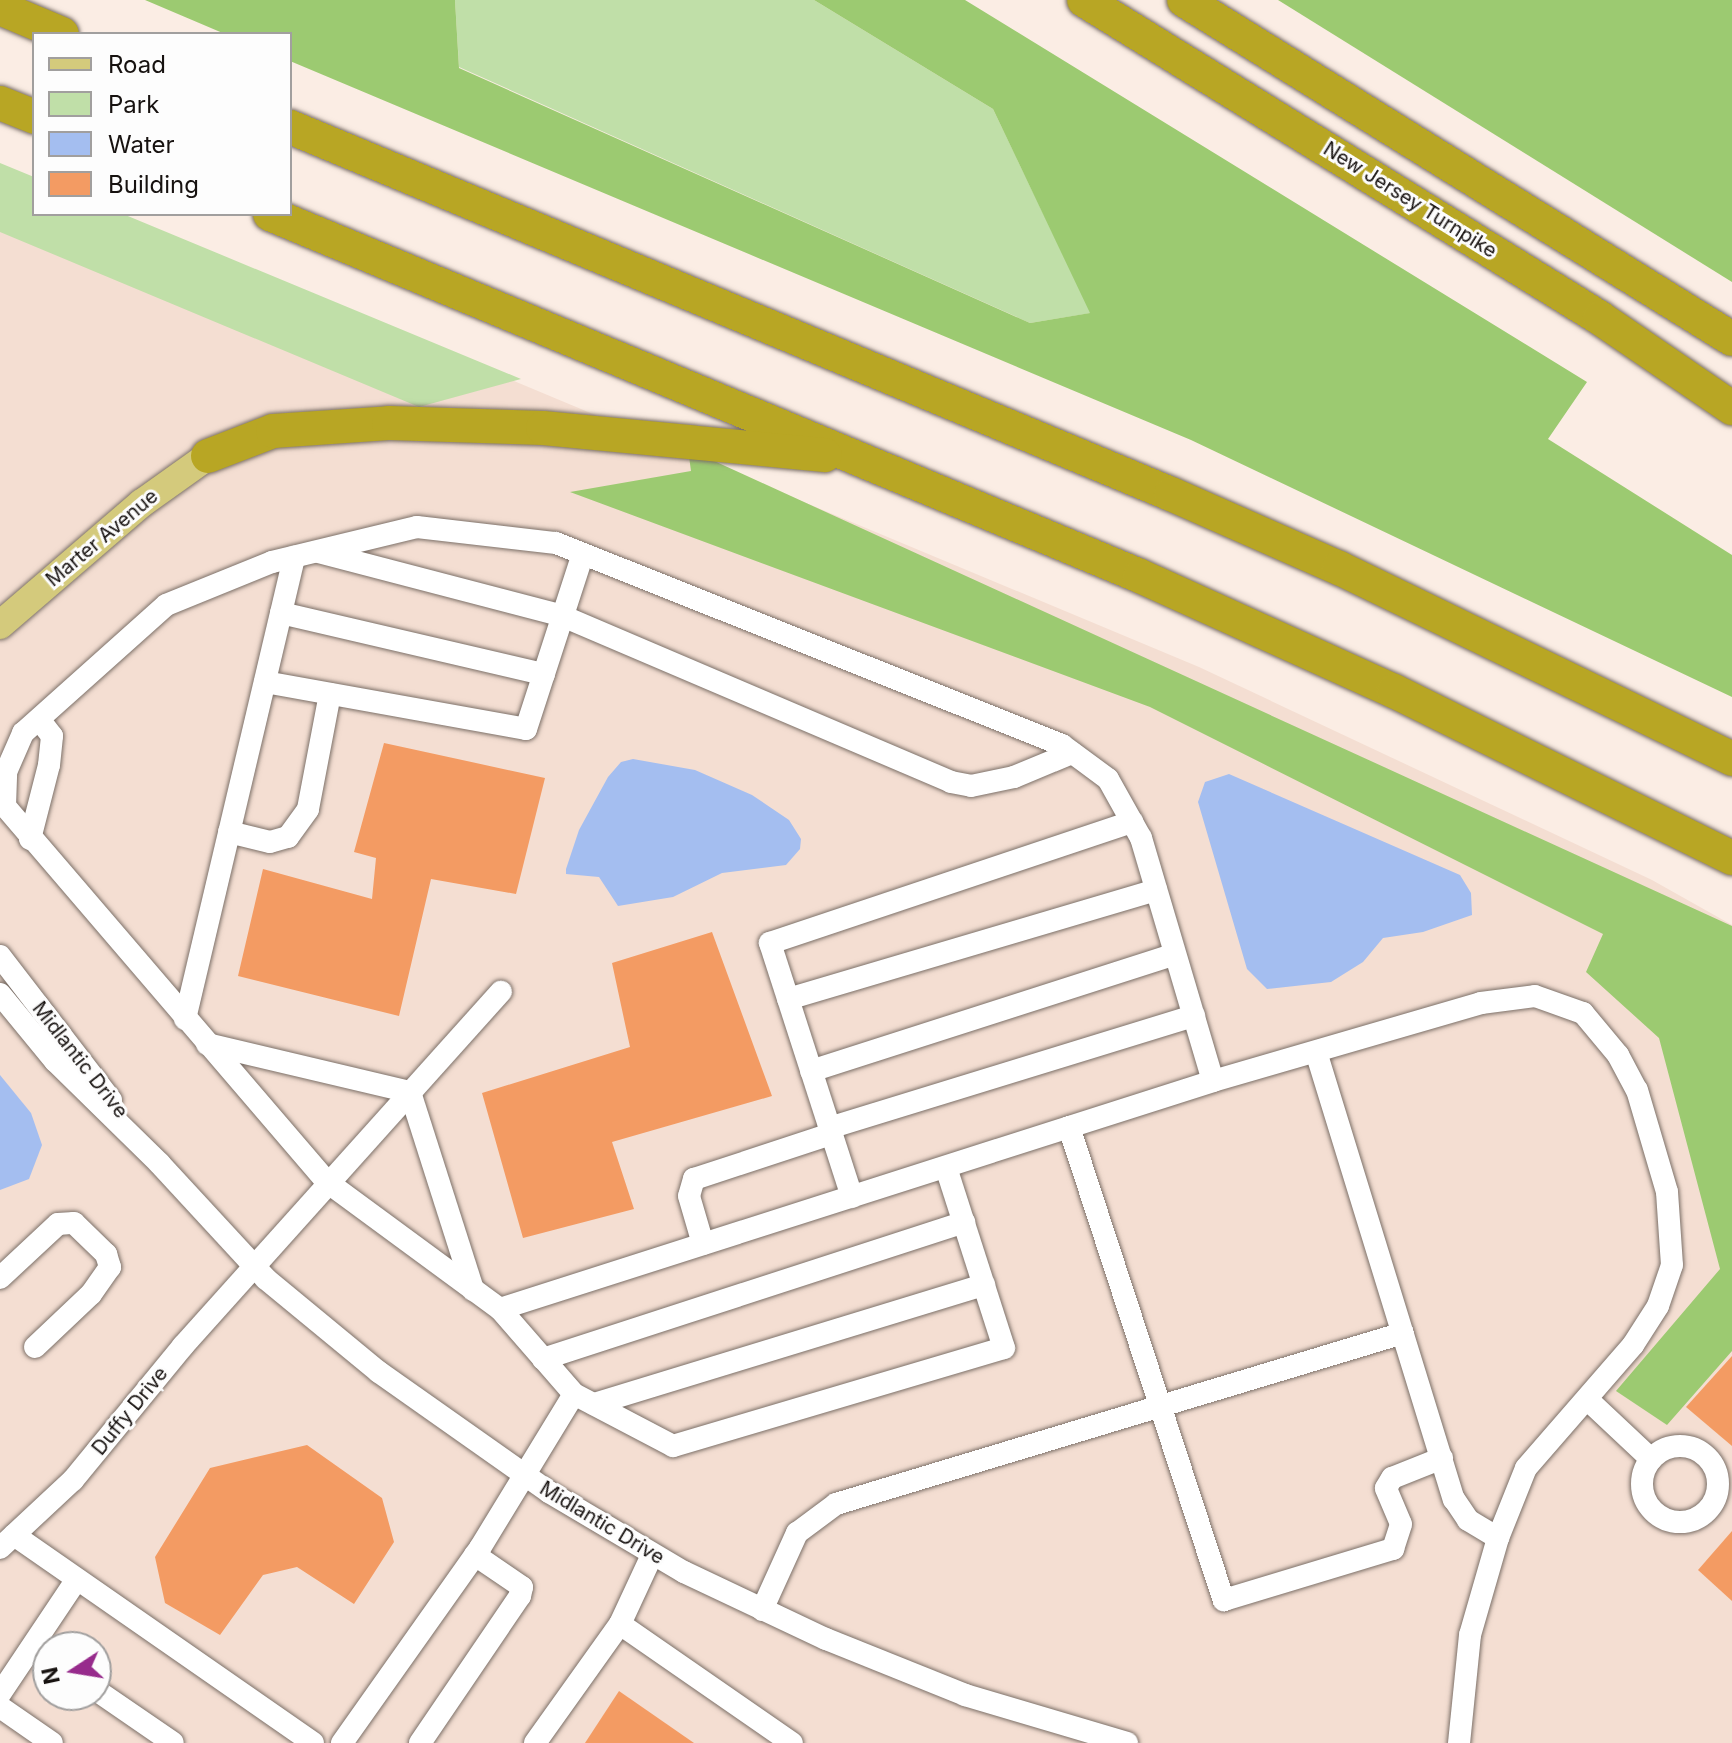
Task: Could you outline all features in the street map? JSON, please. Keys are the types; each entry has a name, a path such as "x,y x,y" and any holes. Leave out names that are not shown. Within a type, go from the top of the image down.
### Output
{"highway":[{"name":"New Jersey Turnpike","path":"1084,0 1600,318 1732,408"},
{"path":"1184,0 1732,339"},
{"path":"0,8 57,32"},
{"path":"0,103 32,116"},
{"path":"292,128 1171,494 1339,568 1732,759"},
{"path":"275,216 862,459 1394,691 1732,858"},
{"path":"208,456 273,431 389,423 543,428 862,459"}],"main road":[{"name":"Marter Avenue","path":"0,625 142,503 208,456"}],"street":[{"path":"946,1167 1004,1348 673,1446 574,1394 500,1309 327,1182 30,839 5,806 6,772 23,733 41,722 166,605 305,554 417,527 556,543 1072,753 1108,779 1132,822 1156,890 1213,1081"},
{"path":"185,1019 281,613 305,554"},
{"path":"305,554 560,615 951,782 971,786 1014,777 1072,753"},
{"path":"265,682 526,729 560,615 583,554"},
{"path":"281,613 544,674"},
{"path":"229,832 270,842 288,837 308,809 330,694"},
{"path":"30,839 49,765 52,736 41,722"},
{"path":"852,1197 770,943 1132,822"},
{"path":"788,999 1156,890"},
{"path":"811,1071 1175,954"},
{"name":"Midlantic Drive","path":"0,956 160,1164"},
{"name":"Duffy Drive","path":"7,1542 73,1480 183,1346 255,1268 327,1182 501,992"},
{"name":"Midlantic Drive","path":"0,994 55,1061 160,1164 255,1268 339,1342 523,1475 652,1555 762,1610 965,1695 1127,1743"},
{"path":"500,1309 1213,1081 1317,1055 1508,996 1559,1003 1583,1013 1602,1032 1637,1090 1667,1192 1672,1265 1658,1306 1633,1345 1526,1468 1498,1538 1470,1635 1459,1743"},
{"path":"703,1244 689,1196 694,1179 830,1131 1194,1016"},
{"path":"207,1044 410,1092 473,1290"},
{"path":"1317,1055 1458,1508 1498,1538"},
{"path":"1069,1127 1224,1600 1393,1549 1401,1524 1386,1488 1392,1478 1442,1458"},
{"path":"543,1359 964,1222"},
{"path":"0,1278 58,1224 74,1223 106,1254 110,1267 91,1294 35,1347"},
{"path":"594,1404 984,1285"},
{"path":"762,1610 797,1533 836,1504 1161,1410 1403,1333"},
{"path":"342,1743 475,1555 574,1394"},
{"path":"1587,1399 1651,1459"},
{"path":"7,1542 77,1579 313,1743"},
{"path":"420,1743 520,1596 522,1587 475,1555"},
{"path":"535,1743 620,1624 652,1555"},
{"path":"51,1631 77,1579"},
{"path":"620,1624 792,1743"},
{"path":"0,1694 32,1660"},
{"path":"112,1701 173,1743"},
{"path":"0,1707 52,1743"}],"shaded area":[{"path":"0,170 32,211 32,216 212,255 1199,667 1652,880 1732,925 1732,1743 0,1743"}],"green space":[{"path":"145,0 455,0 459,68 1030,323 1090,313 993,109 814,0 965,0 1587,382 1548,439 1732,555 1732,697 1191,440 292,62 292,32 220,32"},
{"path":"455,0 814,0 993,109 1091,313 1030,323 459,67"},
{"path":"1278,0 1732,0 1732,282"},
{"path":"0,163 32,176 32,216 128,216 521,379 419,407 0,232"},
{"path":"688,449 1732,926 1732,1351 1667,1425 1616,1391 1720,1269 1659,1038 1586,972 1603,934 1150,707 570,492 691,471"}],"water":[{"path":"633,759 695,770 752,795 789,820 801,839 800,849 786,865 722,873 673,897 618,906 599,877 566,874 566,869 579,830 608,777 621,762"},
{"path":"1229,774 1460,875 1471,893 1472,915 1423,932 1383,938 1363,962 1331,982 1267,989 1247,969 1198,802 1205,782"},
{"path":"0,1075 31,1113 42,1145 29,1179 0,1190"}],"building":[{"path":"384,743 545,778 516,894 431,879 399,1016 238,976 263,869 372,899 376,858 354,852"},
{"path":"712,932 772,1096 612,1142 634,1209 523,1238 482,1093 630,1047 612,963"},
{"path":"1732,1356 1732,1446 1686,1407"},
{"path":"307,1445 382,1498 394,1542 354,1604 297,1567 263,1575 220,1635 165,1603 155,1557 210,1468"},
{"path":"1732,1531 1732,1601 1698,1570"},
{"path":"619,1691 694,1743 585,1743"}]}
